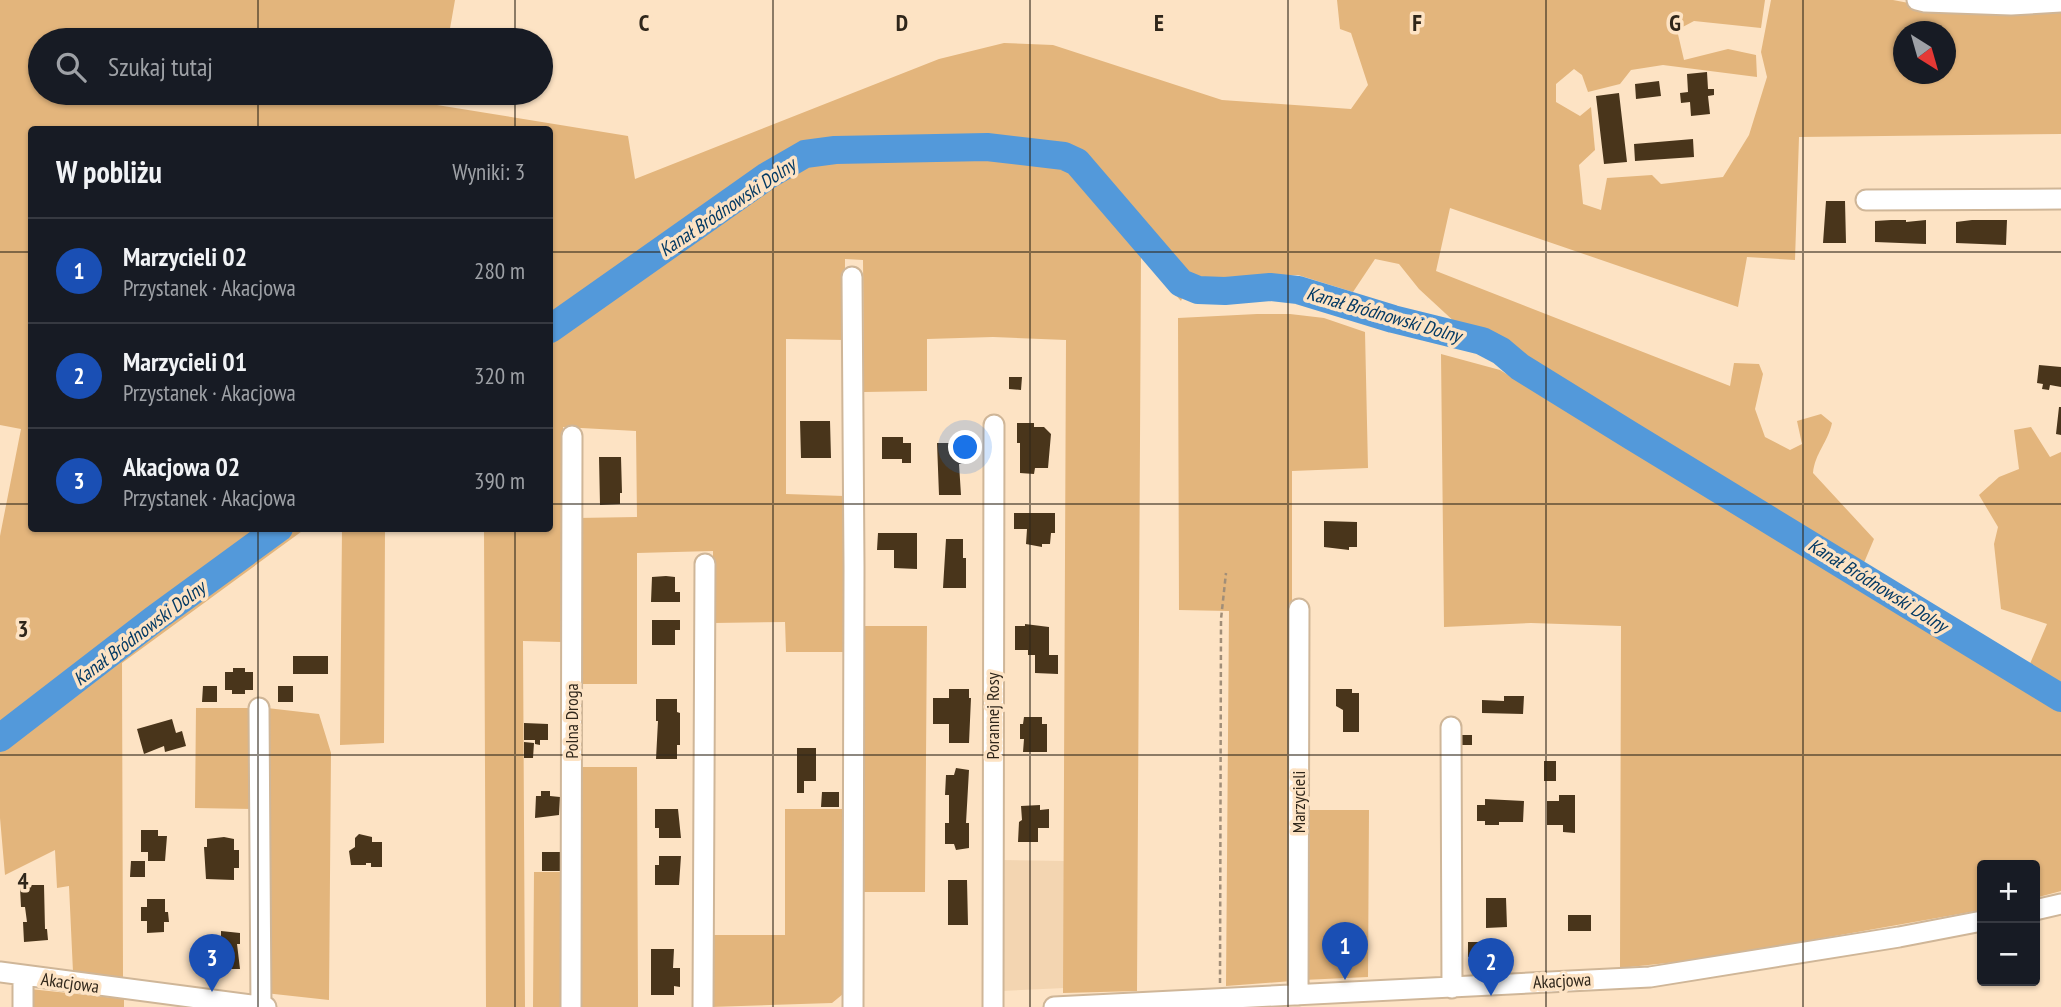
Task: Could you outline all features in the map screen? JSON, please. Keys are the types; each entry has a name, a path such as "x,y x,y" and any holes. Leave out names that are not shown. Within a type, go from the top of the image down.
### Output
{"street":[{"path":"1917,0 2011,5 2061,2"},
{"path":"1866,200 2061,199"},
{"path":"852,277 853,1007"},
{"name":"Porannej Rosy","path":"993,425 993,1007"},
{"name":"Polna Droga","path":"571,1007 572,436"},
{"path":"703,1007 705,564"},
{"name":"Marzycieli","path":"1298,995 1299,609"},
{"path":"259,708 263,1007"},
{"path":"1451,727 1451,988"},
{"path":"2040,909 2061,904"},
{"name":"Akacjowa","path":"1054,1007 1650,977 1977,921"},
{"name":"Akacjowa","path":"0,972 199,1003 263,1007"},
{"path":"23,977 23,1007"}],"path":[{"path":"1221,999 1221,619 1226,573"}],"shaded area":[{"path":"0,0 455,0 450,28 28,28 28,105 437,105 628,136 635,179 939,59 1004,43 1053,45 1222,100 1351,109 1368,85 1351,33 1340,29 1337,0 1765,0 1761,28 1694,21 1677,30 1684,60 1728,49 1756,55 1757,77 1663,65 1631,70 1620,84 1588,92 1582,75 1574,69 1556,84 1556,102 1580,116 1591,107 1595,150 1579,165 1583,204 1601,210 1607,178 1652,175 1661,184 1723,177 1749,135 1767,77 1761,52 1771,0 1893,0 1940,9 2061,9 2061,134 1799,137 1795,260 1747,257 1738,307 1450,208 1436,271 1730,386 1734,363 1759,364 1763,374 1755,409 1765,437 1790,450 1802,444 1797,421 1821,414 1832,423 1816,459 1813,473 1874,539 1863,565 2029,666 2047,624 2001,609 1994,544 1998,527 1979,495 1999,477 2019,469 2014,430 2031,427 2050,457 2061,452 2061,891 2040,897 2040,860 1977,860 1977,911 1705,959 1620,968 1621,626 1531,623 1444,627 1441,354 1500,370 1531,389 1537,364 1458,325 1419,289 1399,264 1375,259 1353,292 1298,275 1190,278 1181,301 1141,256 1137,991 1063,993 1066,340 993,337 927,339 927,391 864,392 863,260 845,259 845,340 786,339 786,494 844,496 843,652 786,652 785,622 713,623 713,551 637,553 637,684 578,684 577,518 637,517 636,431 563,427 562,642 523,641 525,1007 486,1007 484,532 553,532 553,126 28,126 28,532 301,532 122,663 123,977 73,972 69,886 57,888 55,850 5,875 0,818 0,536 21,429 0,425"},
{"path":"1257,314 1324,318 1365,332 1368,468 1292,471 1292,981 1226,986 1229,611 1179,610 1178,318"},
{"path":"342,532 385,532 384,743 340,745"},
{"path":"863,626 927,626 925,892 862,892"},
{"path":"196,708 252,708 252,809 195,808"},
{"path":"267,708 319,714 331,753 329,1000 265,993"},
{"path":"578,767 637,767 638,1007 580,1007"},
{"path":"785,809 843,809 843,994 832,1003 710,1007 713,935 785,935"},
{"path":"1303,810 1369,810 1368,977 1303,980"},
{"path":"1001,860 1064,861 1064,988 1002,991"},
{"path":"534,872 564,872 564,1007 533,1007"},
{"path":"30,989 124,999 124,1007 29,1007"}],"building":[{"path":"1707,72 1708,89 1714,89 1714,95 1708,96 1710,114 1691,116 1690,102 1681,103 1680,93 1688,92 1687,74"},
{"path":"1659,81 1661,96 1636,99 1635,84"},
{"path":"1619,93 1627,162 1604,164 1596,96"},
{"path":"1693,139 1694,157 1635,161 1634,144"},
{"path":"1826,201 1845,201 1846,243 1823,243"},
{"path":"1926,220 1926,244 1875,242 1875,221"},
{"path":"2007,220 2006,245 1956,243 1956,222"},
{"path":"2039,365 2061,367 2061,387 2050,385 2049,390 2042,389 2043,384 2037,383"},
{"path":"1009,377 1022,377 1021,390 1009,389"},
{"path":"2061,407 2061,435 2056,434"},
{"path":"800,421 830,421 831,458 801,458"},
{"path":"1017,423 1034,423 1034,427 1044,427 1051,434 1048,468 1035,468 1034,474 1020,473"},
{"path":"882,437 903,437 903,443 911,443 911,463 902,463 902,459 882,459"},
{"path":"937,443 955,443 955,448 960,453 965,453 965,464 959,464 961,495 939,495"},
{"path":"599,457 621,457 620,504 600,505"},
{"path":"1014,513 1055,513 1055,533 1051,533 1050,544 1042,544 1042,547 1026,544 1027,529 1014,529"},
{"path":"1324,521 1357,522 1357,547 1349,547 1349,550 1324,547"},
{"path":"878,533 917,533 917,569 894,568 894,550 877,550"},
{"path":"946,539 963,539 966,588 943,588"},
{"path":"652,577 675,577 675,592 680,592 680,602 651,602"},
{"path":"652,620 680,620 680,630 675,630 675,645 652,645"},
{"path":"1025,624 1049,627 1049,655 1058,655 1058,674 1035,673 1035,655 1028,655 1028,650 1015,650 1015,626"},
{"path":"293,656 328,656 328,674 293,674"},
{"path":"233,668 245,668 245,672 253,672 253,690 245,690 245,694 232,694 232,690 225,690 225,672 233,672"},
{"path":"203,686 217,686 217,702 202,702"},
{"path":"278,686 293,686 293,702 278,702"},
{"path":"949,689 969,689 969,743 949,743 949,724 933,724 933,698 949,698"},
{"path":"1336,689 1352,689 1352,693 1359,693 1359,732 1343,732 1343,710 1336,706"},
{"path":"1504,696 1524,696 1523,714 1482,713 1482,700 1504,701"},
{"path":"656,699 677,699 680,745 677,745 677,759 656,759"},
{"path":"1024,717 1042,717 1042,724 1047,724 1047,752 1023,752 1024,739 1020,739 1020,724 1023,724"},
{"path":"172,719 176,733 182,731 186,746 165,752 164,746 144,754 137,729"},
{"path":"524,723 548,724 548,740 540,740 540,745 535,744 535,740 524,740"},
{"path":"1460,735 1472,735 1472,745 1460,745"},
{"path":"524,742 534,743 533,758 524,758"},
{"path":"797,748 816,748 816,781 804,781 804,793 797,793"},
{"path":"1544,761 1556,761 1556,781 1544,781"},
{"path":"956,768 969,770 966,823 969,823 969,848 956,850 954,844 945,844 945,823 949,823 949,795 945,795 946,775 954,775"},
{"path":"541,791 550,791 550,796 560,797 559,815 535,818 536,796 541,796"},
{"path":"822,792 839,792 839,807 821,807"},
{"path":"1559,795 1575,795 1575,833 1563,832 1563,825 1547,825 1547,801 1559,801"},
{"path":"1485,799 1524,801 1523,822 1485,825 1485,821 1477,821 1477,805 1485,805"},
{"path":"1040,805 1040,810 1049,809 1049,828 1038,828 1038,842 1018,842 1019,822 1022,820 1021,806"},
{"path":"655,809 678,809 681,838 659,838 659,828 655,828"},
{"path":"141,830 158,830 158,836 167,836 165,861 148,861 148,852 141,852"},
{"path":"359,834 372,837 372,842 382,842 382,867 371,867 371,863 351,865 349,851 355,847 355,838"},
{"path":"207,839 234,839 234,850 239,850 239,868 234,868 234,880 206,879 204,847 207,847"},
{"path":"542,852 561,852 560,871 542,871"},
{"path":"659,856 681,856 679,885 655,885 655,865 659,865"},
{"path":"131,861 145,861 145,877 130,877"},
{"path":"948,880 967,880 968,925 948,925"},
{"path":"44,885 45,929 48,940 24,942 23,922 27,922 25,907 21,907 20,887"},
{"path":"1486,898 1506,898 1507,927 1486,928"},
{"path":"147,899 165,899 165,912 168,912 169,922 164,922 164,932 147,933 147,921 141,921 141,907 147,907"},
{"path":"1568,915 1591,915 1591,931 1568,931"},
{"path":"221,931 240,933 240,944 237,944 240,969 224,969 225,959 208,958 209,937 221,937"},
{"path":"1468,942 1492,942 1492,956 1468,957"},
{"path":"651,949 674,949 673,968 680,968 680,987 674,986 674,995 651,995"}],"waterway":[{"name":"Kanał Bródnowski Dolny","path":"553,327 767,176 805,154 835,150 987,147 1064,156 1077,162 1181,283 1198,290 1225,291 1270,287 1298,290 1393,319 1482,341 1630,435 2061,698"},
{"name":"Kanał Bródnowski Dolny","path":"0,738 153,620 274,532"}],"place":[{"name":"Marzycieli 02","path":"1345,980"},
{"name":"Akacjowa 02","path":"212,992"},
{"name":"Marzycieli 01","path":"1491,996"}]}
